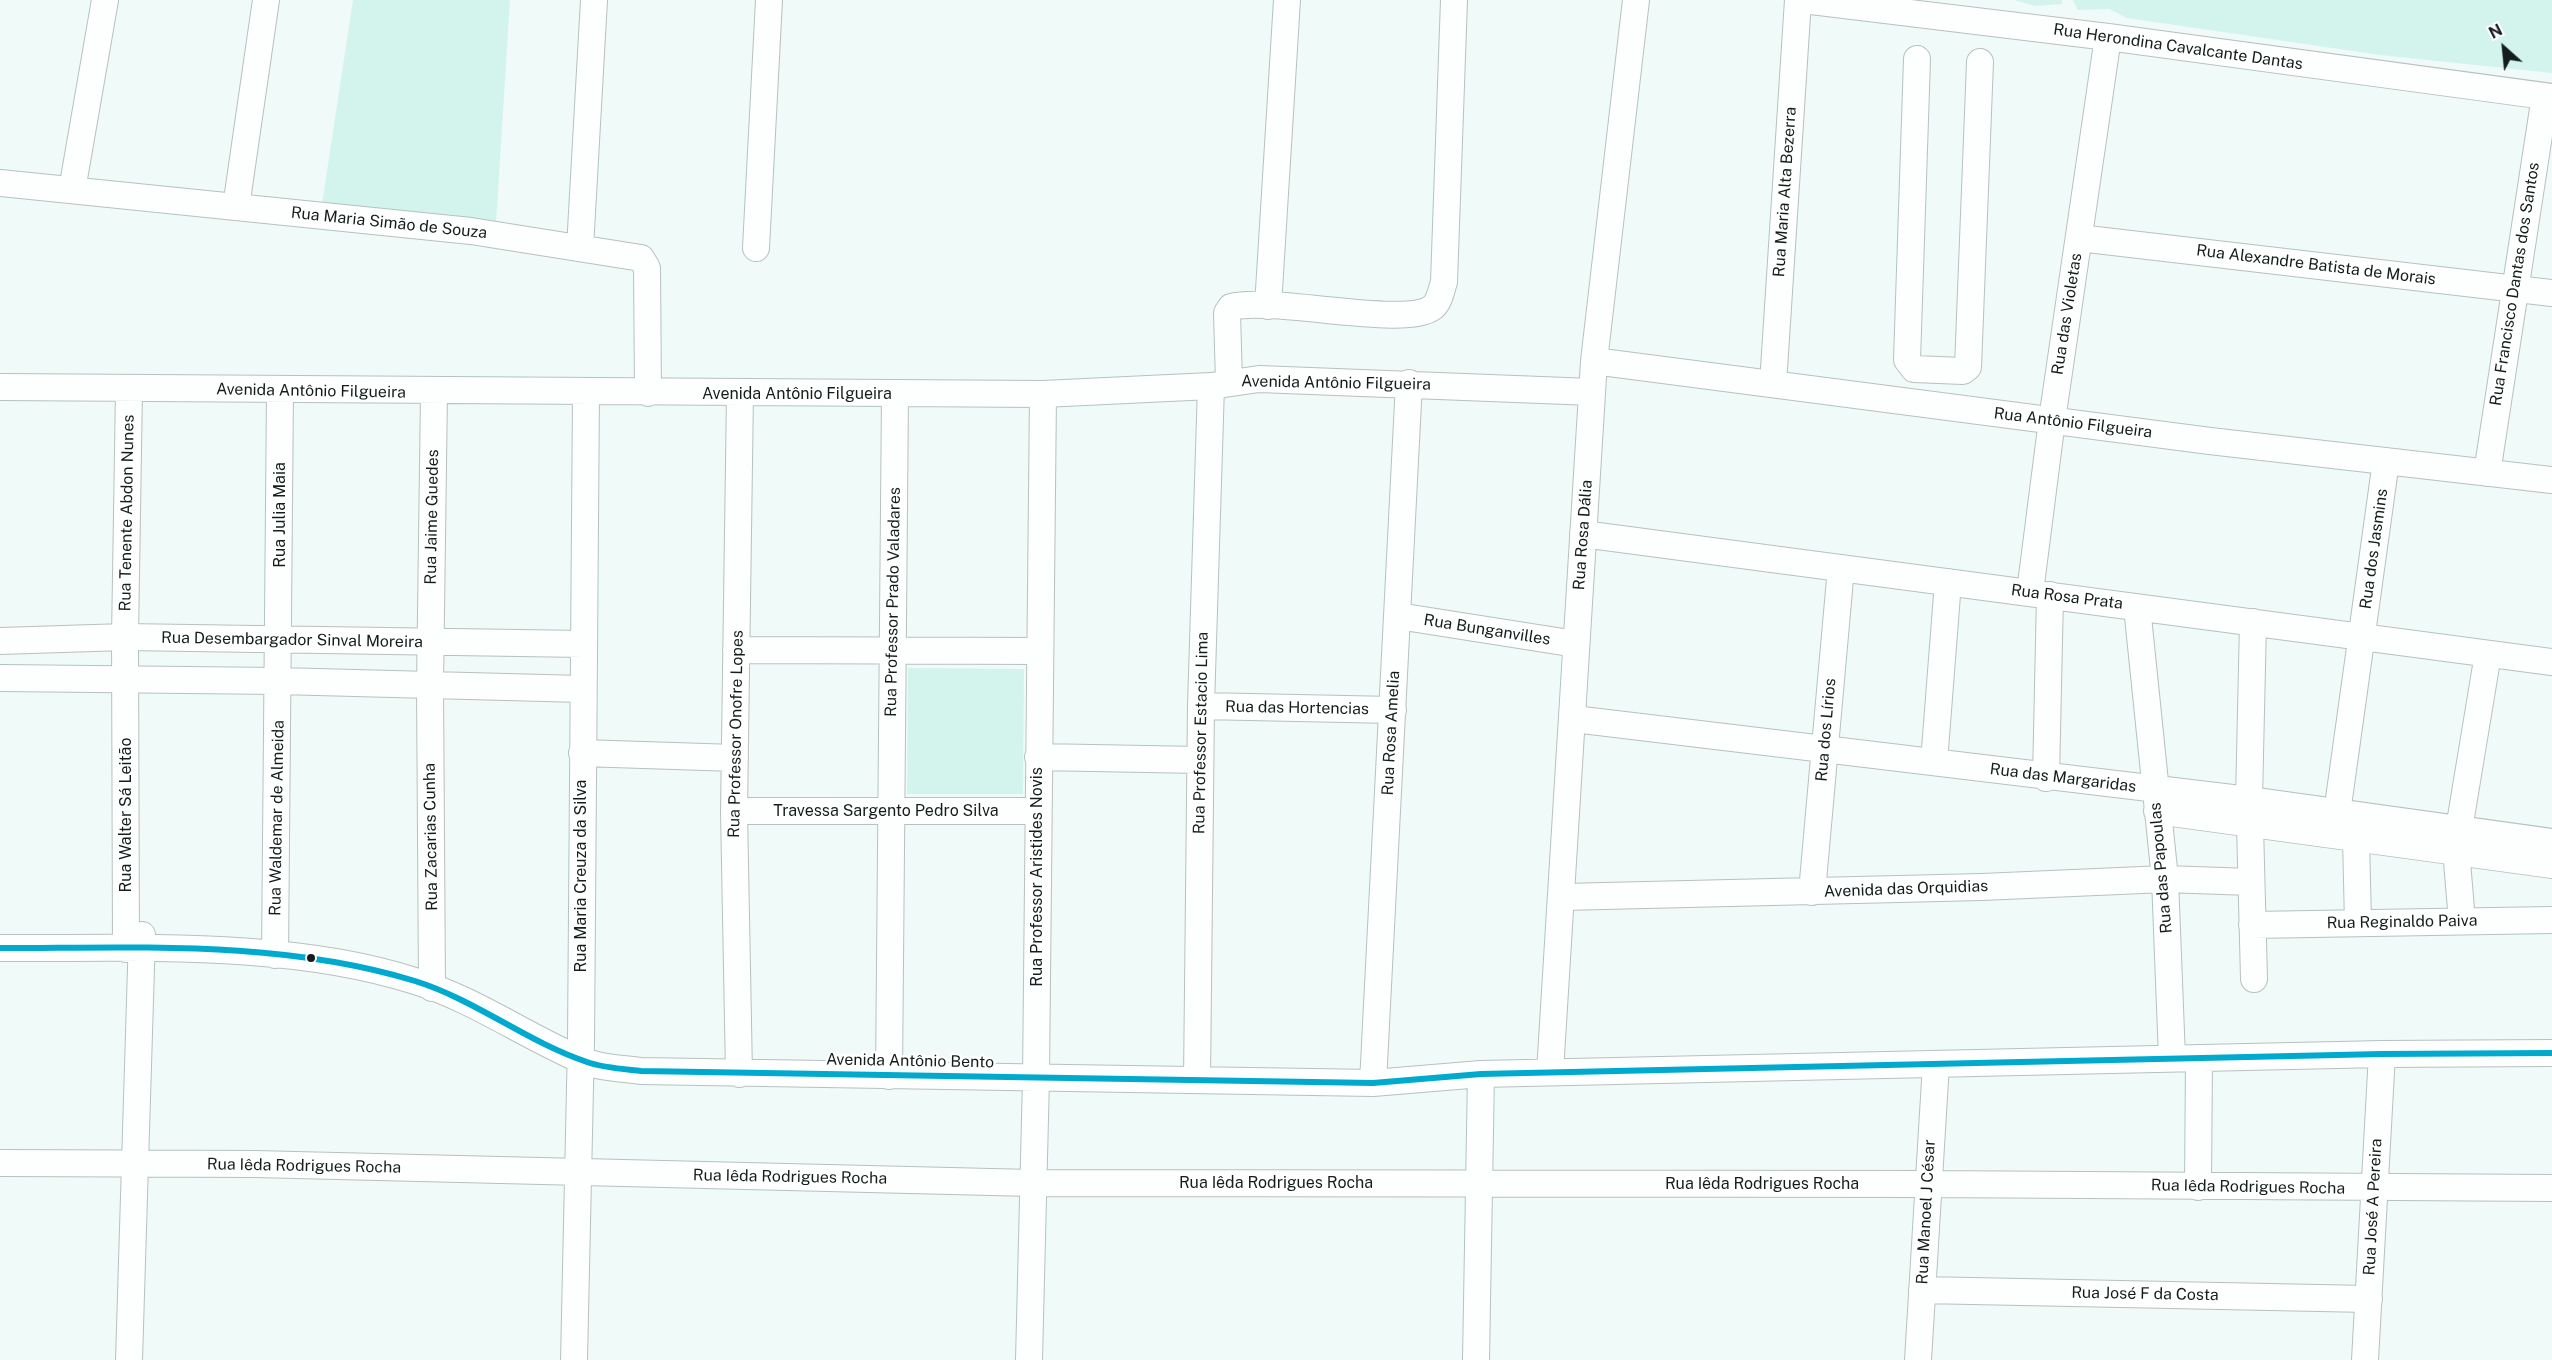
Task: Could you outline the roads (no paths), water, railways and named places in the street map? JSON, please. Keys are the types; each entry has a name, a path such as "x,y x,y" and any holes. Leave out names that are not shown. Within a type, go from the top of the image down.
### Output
{"street":[{"path":"72,190 105,0"},
{"path":"236,207 266,0"},
{"path":"580,248 594,0"},
{"path":"756,248 769,0"},
{"path":"1287,0 1268,306 1406,315 1433,307 1440,297 1444,282 1454,0"},
{"name":"Rua Rosa Dália","path":"1550,1072 1574,719 1576,644 1594,361 1636,0"},
{"name":"Rua Maria Alta Bezerra","path":"1773,384 1798,0"},
{"name":"Rua Herondina Cavalcante Dantas","path":"1803,0 2108,37 2548,96"},
{"name":"Rua das Violetas","path":"2046,777 2040,594 2052,420 2108,37"},
{"path":"1917,59 1906,360 1914,369 1935,372 1963,371 1968,367 1980,62"},
{"name":"Rua Francisco Dantas dos Santos","path":"2487,472 2513,288 2548,96"},
{"name":"Rua Maria Simão de Souza","path":"0,183 471,231 636,257 646,264 648,393"},
{"name":"Rua Alexandre Batista de Morais","path":"2079,238 2552,294"},
{"name":"Rua Professor Estacio Lima","path":"1197,1072 1201,706 1220,384 1229,309 1234,306 1268,306"},
{"name":"Rua Antônio Filgueira","path":"1594,361 2052,420 2552,480"},
{"path":"1935,372 1935,405"},
{"name":"Avenida Antônio Filgueira","path":"0,387 280,391 1043,394 1259,380 1409,383 1592,392"},
{"name":"Rua Rosa Amelia","path":"1373,1076 1409,383"},
{"name":"Rua Tenente Abdon Nunes","path":"125,681 129,389"},
{"name":"Rua Julia Maia","path":"279,681 280,391"},
{"name":"Rua Jaime Guedes","path":"430,686 434,392"},
{"name":"Rua Maria Creuza da Silva","path":"574,1360 576,1172 581,1051 586,393"},
{"name":"Rua Professor Onofre Lopes","path":"739,1067 734,810 740,393"},
{"name":"Rua Professor Prado Valadares","path":"889,1068 895,394"},
{"name":"Rua Professor Aristides Novis","path":"1029,1360 1036,1070 1043,394"},
{"name":"Rua dos Jasmins","path":"2337,813 2386,461"},
{"name":"Rua Rosa Prata","path":"1583,534 2552,662"},
{"name":"Rua dos Lírios","path":"1812,892 1841,568"},
{"path":"1934,762 1948,582"},
{"name":"Rua das Papoulas","path":"2138,607 2164,879 2172,1058"},
{"name":"Rua Bunganvilles","path":"1398,616 1576,644"},
{"path":"2253,622 2249,813 2254,979"},
{"name":"Rua Desembargador Sinval Moreira","path":"0,641 125,637 584,644"},
{"path":"736,650 1040,651"},
{"path":"2462,921 2457,840 2488,654"},
{"path":"0,678 279,681 582,689"},
{"name":"Rua Walter Sá Leitão","path":"125,681 134,942 134,1163 129,1360"},
{"name":"Rua Waldemar de Almeida","path":"275,948 279,681"},
{"name":"Rua Zacarias Cunha","path":"430,686 432,980"},
{"name":"Rua das Hortencias","path":"1201,706 1393,710"},
{"name":"Rua das Margaridas","path":"1574,719 2046,777 2156,800 2249,813 2356,838 2552,842"},
{"path":"582,753 735,758"},
{"path":"1038,757 1200,760"},
{"name":"Travessa Sargento Pedro Silva","path":"734,810 1038,811"},
{"name":"Rua das Margaridas","path":"2249,813 2337,813 2457,840 2552,865"},
{"path":"2356,838 2358,923"},
{"name":"Avenida das Orquidias","path":"1562,897 1812,892 2164,879 2251,882"},
{"name":"Rua Reginaldo Paiva","path":"2252,925 2552,920"},
{"name":"Avenida Antônio Bento","path":"0,933 275,948 432,980 532,1034 641,1071 739,1067 889,1068 1373,1076 2172,1058 2552,1053"},
{"name":"Avenida Antônio Bento","path":"0,948 134,942"},
{"name":"Rua José A Pereira","path":"2365,1360 2382,1054"},
{"path":"2198,1187 2199,1058"},
{"name":"Rua Manoel J César","path":"1918,1360 1936,1064"},
{"path":"1476,1360 1481,1074"},
{"name":"Rua Iêda Rodrigues Rocha","path":"0,1163 255,1164 1032,1183 1927,1184 2552,1188"},
{"name":"Rua José F da Costa","path":"1922,1290 2369,1299"}]}
